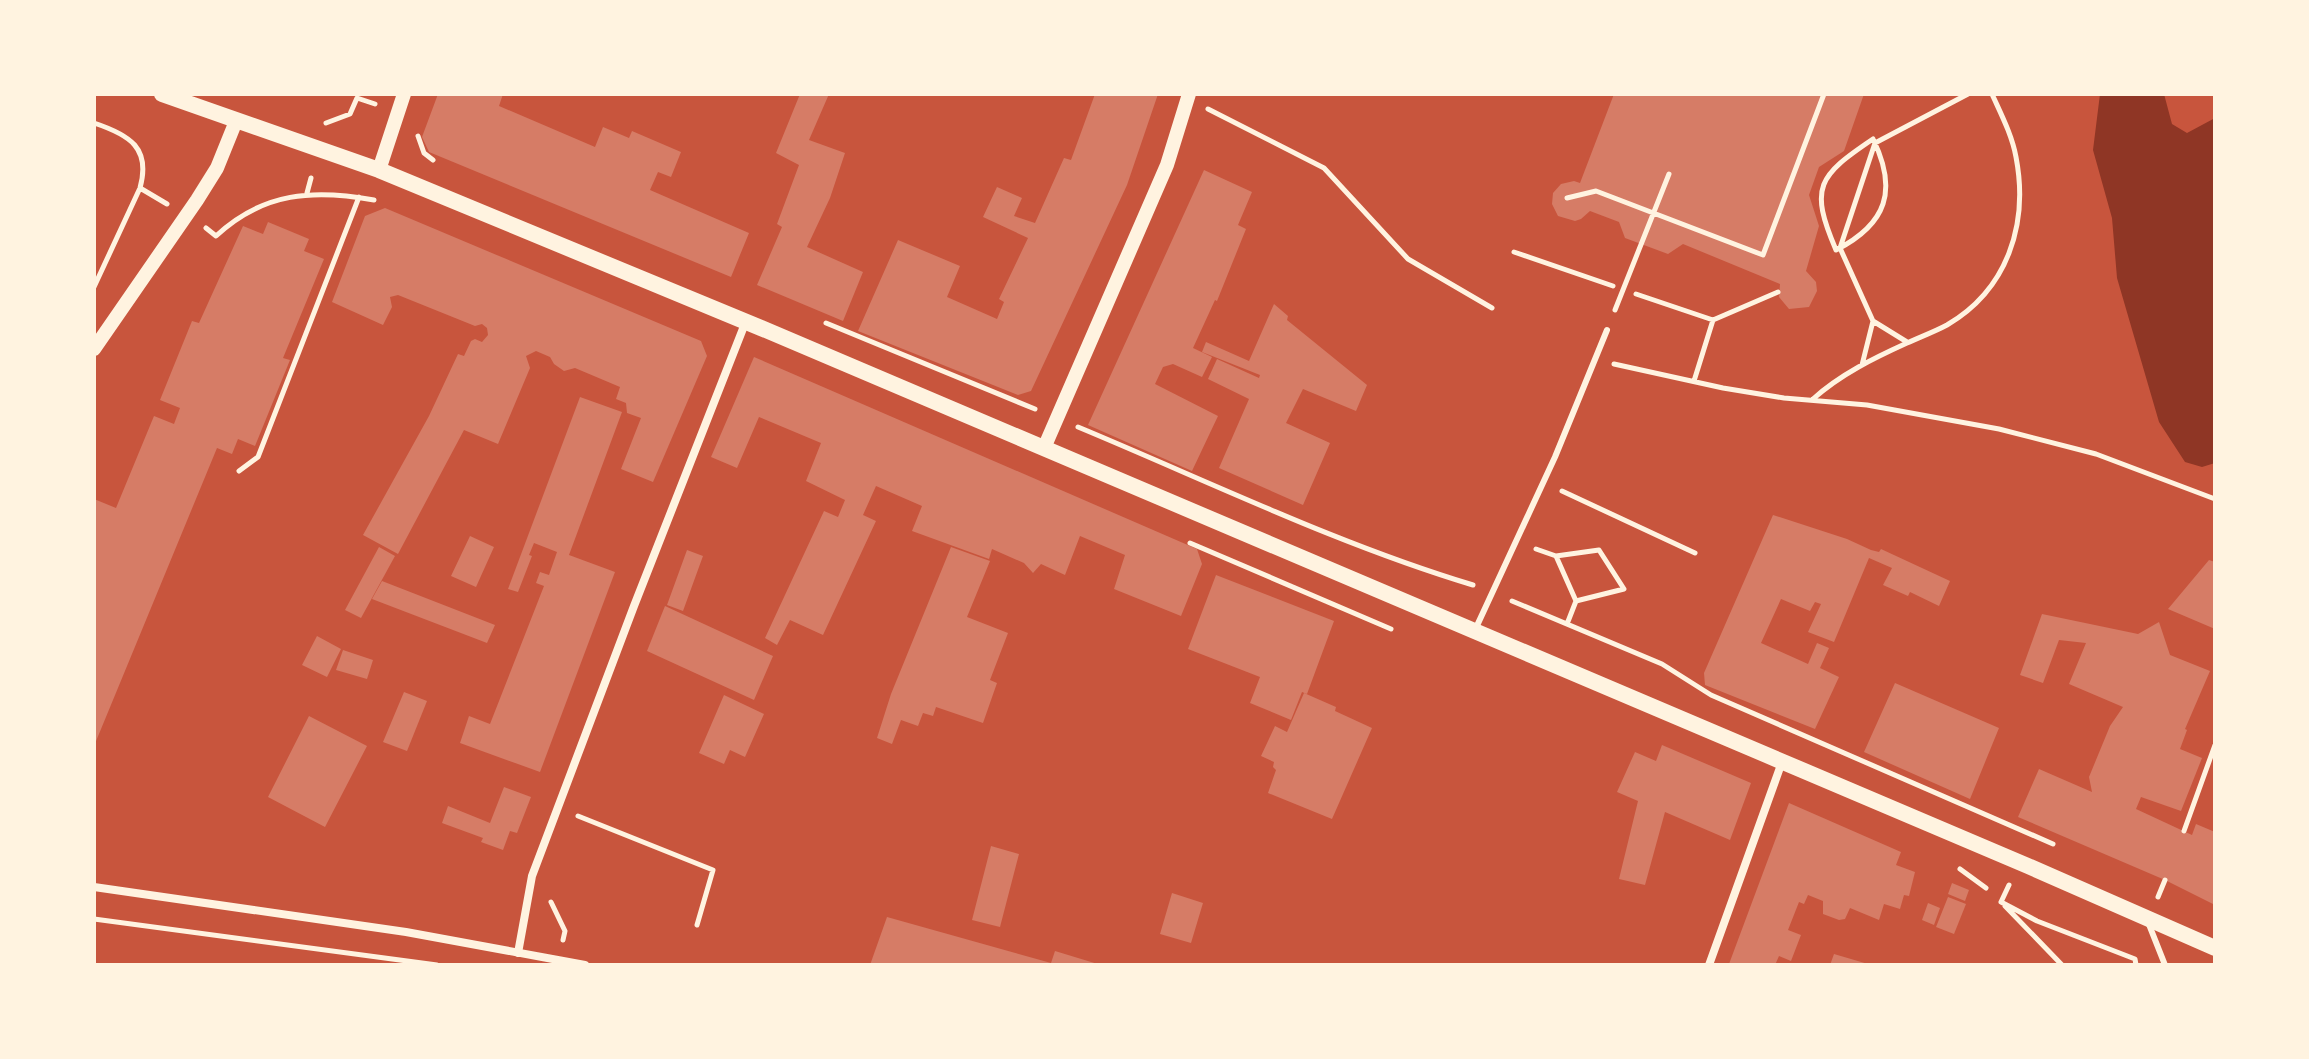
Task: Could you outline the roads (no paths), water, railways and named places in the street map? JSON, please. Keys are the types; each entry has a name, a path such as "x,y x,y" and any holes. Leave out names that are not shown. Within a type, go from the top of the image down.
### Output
{"main road":[{"path":"162,94 379,170 746,321 2215,948"}],"street":[{"path":"379,170 404,94"},
{"path":"1044,448 1167,165 1187,99"},
{"path":"94,349 204,189 217,168 236,121"},
{"path":"518,953 532,876 746,321"},
{"path":"1709,965 1782,762"},
{"path":"94,887 406,932 585,965"}],"lane":[{"path":"1475,630 1555,457 1607,330"},
{"path":"2147,919 2165,965"}]}
